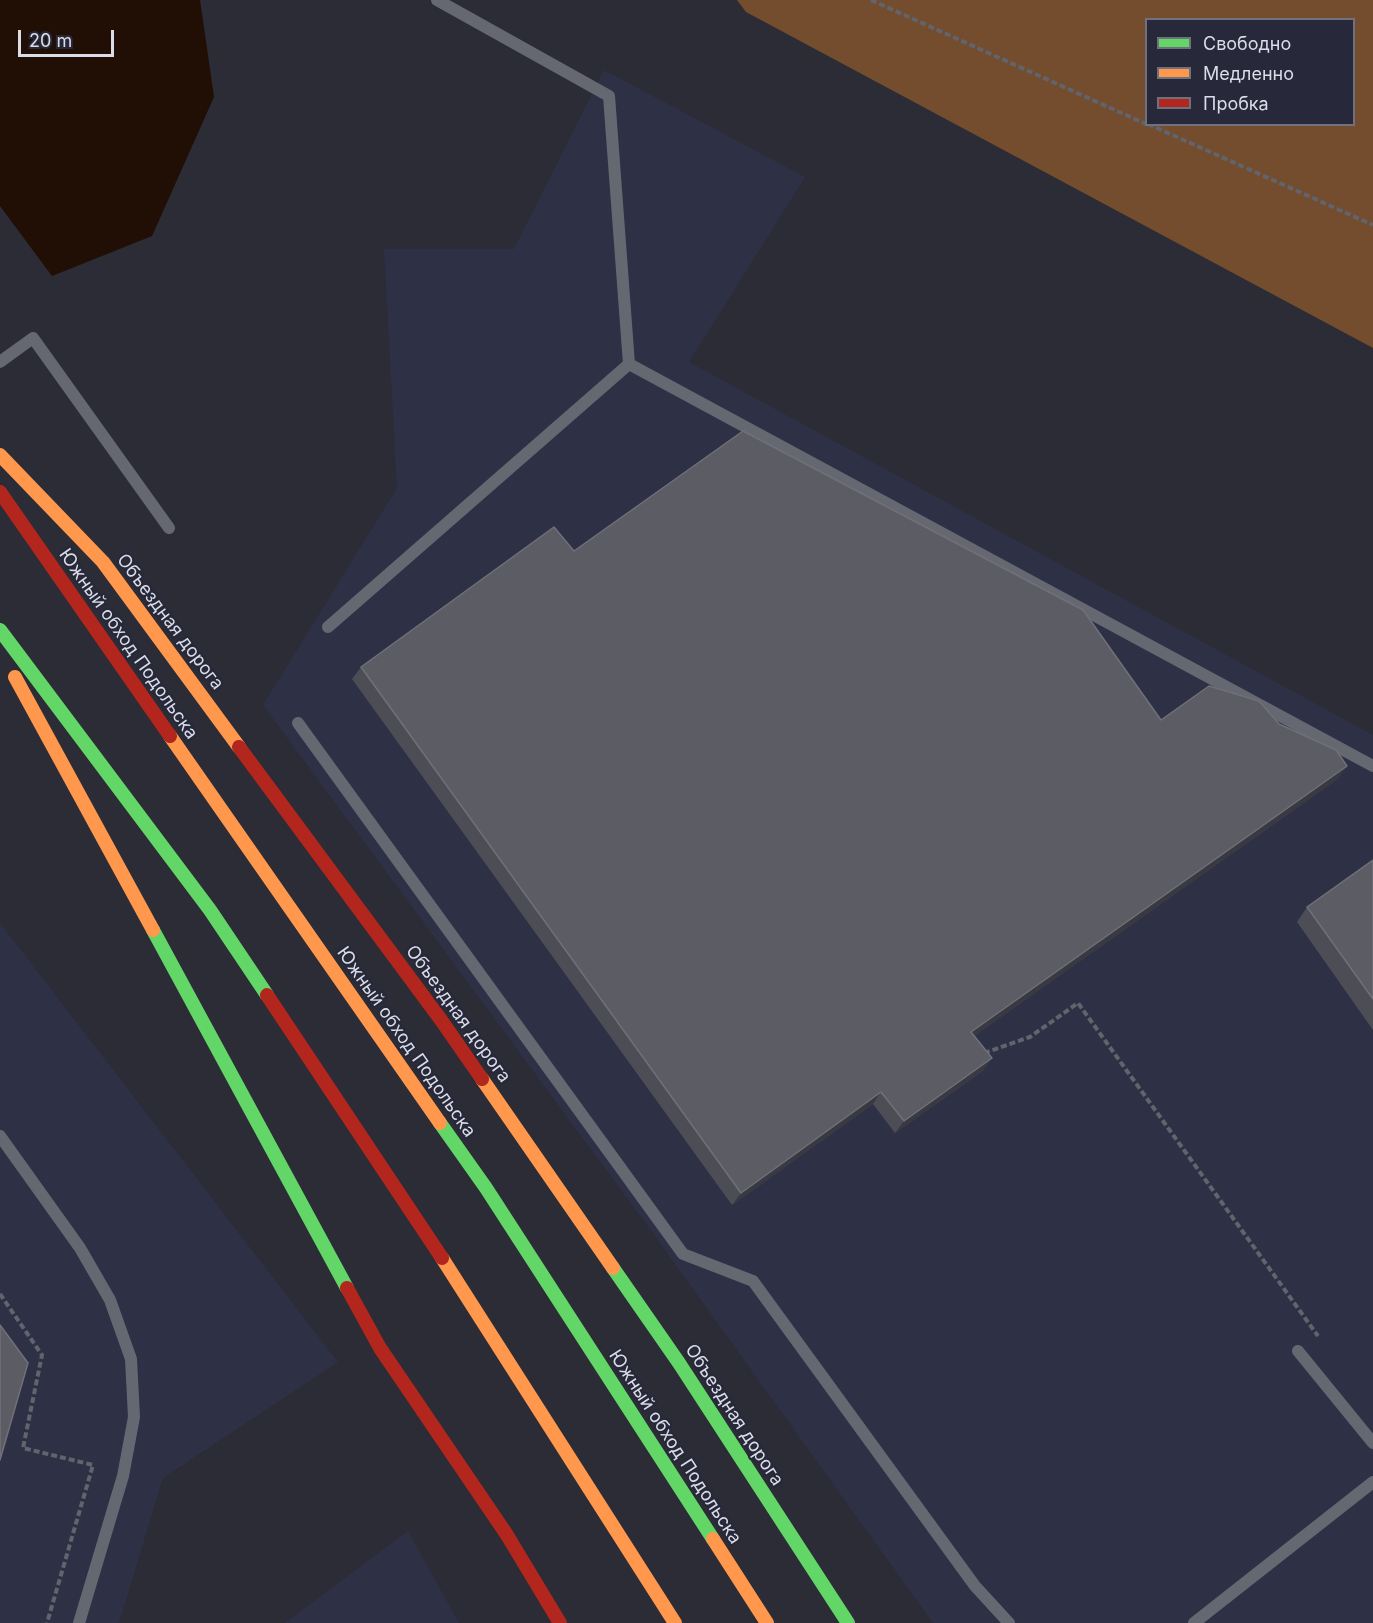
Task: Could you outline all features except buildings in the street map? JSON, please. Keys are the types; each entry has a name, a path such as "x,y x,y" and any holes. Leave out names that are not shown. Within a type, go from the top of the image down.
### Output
{"main road":[{"name":"Объездная дорога","path":"0,455 103,561 441,1020 679,1363 848,1623"},
{"name":"Южный обход Подольска","path":"0,492 486,1188 767,1623"},
{"path":"0,630 210,910 476,1310 675,1623"},
{"path":"0,650 380,1348 507,1535 560,1623"}],"lane":[{"path":"437,0 609,96 629,364"},
{"path":"0,362 33,338 169,528"},
{"path":"328,627 629,364"},
{"path":"629,364 1373,766"},
{"path":"298,723 683,1254 753,1281 975,1586 1008,1623"},
{"path":"0,1136 85,1257 110,1300 131,1359 134,1417 123,1476 79,1623"},
{"path":"1298,1351 1373,1443"},
{"path":"1194,1623 1373,1482"}],"path":[{"path":"871,0 1145,123"},
{"path":"1151,126 1373,225"},
{"path":"983,1053 1030,1037 1078,1003 1318,1336"},
{"path":"0,1294 42,1355 23,1448 93,1465 47,1623"}],"shaded area":[{"path":"0,0 200,0 214,97 152,236 52,276 0,206"},
{"path":"737,0 1373,0 1373,348 746,12"},
{"path":"604,70 805,177 689,362 1373,735 1373,1623 933,1623 655,1236 263,705 397,488 384,249 514,249"},
{"path":"0,923 338,1362 163,1478 119,1623 0,1623"},
{"path":"408,1531 459,1623 285,1623"}],"traffic: fast":[{"path":"0,630 210,910 267,995"},
{"path":"153,930 347,1288"},
{"path":"440,1123 486,1188 713,1539"},
{"path":"613,1268 679,1363 848,1623"}],"traffic: slow":[{"path":"0,455 103,562 239,747"},
{"path":"15,677 153,930"},
{"path":"170,736 440,1123"},
{"path":"482,1079 613,1268"},
{"path":"442,1258 675,1623"},
{"path":"713,1539 767,1623"}],"traffic: jam":[{"path":"0,492 170,736"},
{"path":"239,747 482,1079"},
{"path":"267,995 442,1258"},
{"path":"347,1288 380,1348 507,1535 560,1623"}]}
